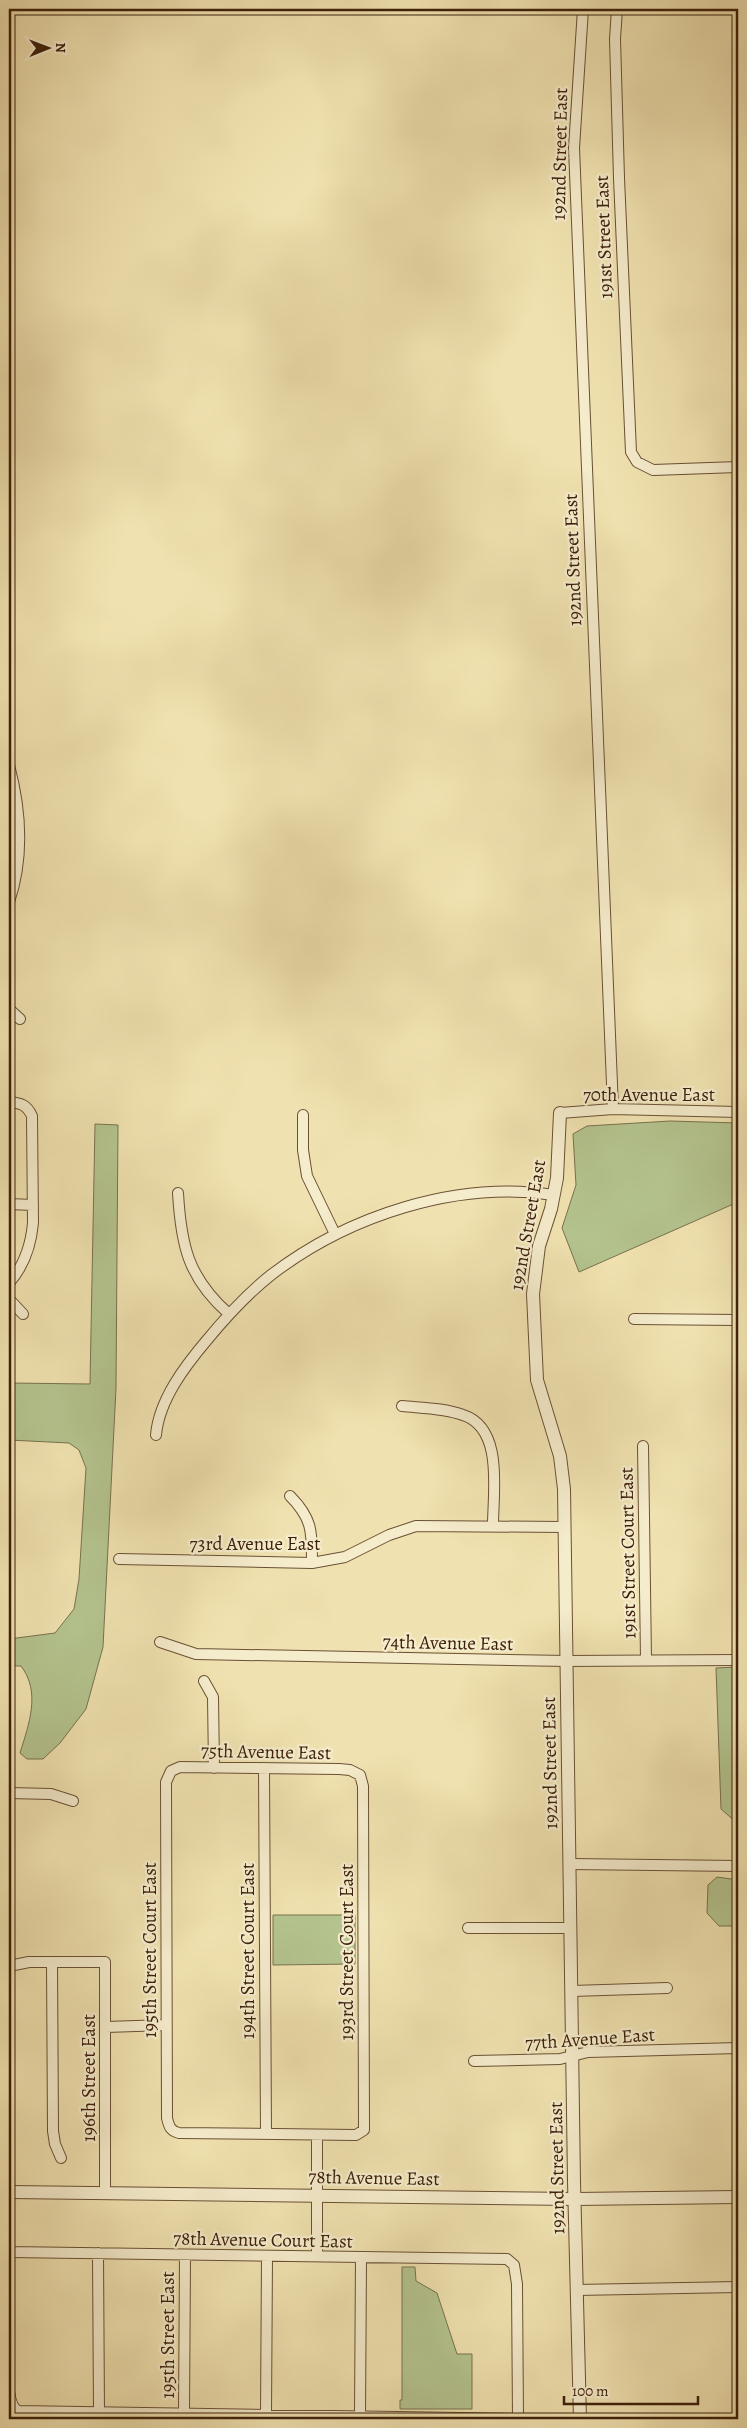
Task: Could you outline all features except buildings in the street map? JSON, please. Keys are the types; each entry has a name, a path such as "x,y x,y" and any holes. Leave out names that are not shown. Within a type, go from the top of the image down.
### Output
{"street":[{"name":"192nd Street East","path":"583,9 574,148 613,1109"},
{"name":"191st Street East","path":"617,9 615,38 618,178 628,436 631,452 637,462 653,470 738,467"},
{"path":"9,765 14,783 17,869 9,902"},
{"path":"9,1009 20,1019"},
{"path":"9,1102 21,1103 28,1108 32,1116 33,1205 31,1239 20,1268 9,1284"},
{"name":"70th Avenue East","path":"560,1113 613,1109 738,1112"},
{"name":"192nd Street East","path":"560,1113 558,1178 538,1246 534,1272 534,1360 539,1393 560,1456 564,1489 576,2290 580,2419"},
{"path":"303,1116 303,1150 307,1176 335,1234"},
{"path":"178,1193 181,1234 186,1254 199,1281 229,1314"},
{"path":"156,1435 157,1419 173,1388 193,1357 229,1314 268,1277 296,1257 335,1234 386,1213 434,1200 489,1193 554,1195"},
{"path":"9,1204 33,1205"},
{"path":"9,1299 23,1314"},
{"path":"634,1319 738,1320"},
{"path":"402,1406 449,1411 465,1415 483,1430 493,1450 494,1457 493,1525"},
{"name":"191st Street Court East","path":"643,1446 646,1659"},
{"path":"290,1496 302,1508 308,1518 312,1531 312,1563"},
{"name":"73rd Avenue East","path":"119,1559 312,1563 345,1557 389,1535 410,1528 430,1525 565,1526"},
{"name":"74th Avenue East","path":"160,1642 196,1654 567,1661 646,1659 738,1660"},
{"path":"204,1681 213,1697 214,1768"},
{"name":"75th Avenue East","path":"171,1771 180,1767 339,1769 350,1770 360,1775"},
{"name":"194th Street Court East","path":"264,1768 266,2134"},
{"name":"195th Street Court East","path":"171,1771 166,1782 167,2118 171,2129 179,2133 266,2134"},
{"name":"193rd Street Court East","path":"317,2136 351,2136 364,2130 363,1786 360,1775"},
{"path":"9,1793 51,1794 73,1801"},
{"path":"570,1864 738,1866"},
{"path":"468,1928 570,1928"},
{"path":"9,1966 52,1962 53,2131 55,2144 61,2158"},
{"name":"196th Street East","path":"52,1962 105,1962 105,2193"},
{"path":"572,1991 667,1988"},
{"path":"106,2027 166,2025"},
{"name":"77th Avenue East","path":"474,2061 560,2059 588,2052 738,2048"},
{"path":"266,2134 317,2136 317,2256"},
{"path":"9,2192 9,2251"},
{"name":"78th Avenue East","path":"9,2192 575,2199 738,2197"},
{"name":"78th Avenue Court East","path":"9,2251 185,2256 507,2259 514,2265 517,2284 519,2419"},
{"path":"98,2253 99,2413"},
{"name":"195th Street East","path":"184,2414 185,2256"},
{"path":"266,2416 267,2256"},
{"path":"360,2417 361,2258"},
{"path":"576,2290 738,2287"},
{"path":"9,2334 9,2397 13,2407 18,2411 519,2419"}],"green space":[{"path":"670,1121 738,1123 738,1202 579,1272 562,1228 576,1185 573,1134 587,1126"},
{"path":"95,1124 118,1125 116,1388 103,1647 86,1709 60,1743 43,1759 27,1759 20,1753 30,1720 31,1686 21,1666 9,1666 9,1639 55,1633 74,1609 79,1579 86,1468 79,1450 69,1443 9,1440 9,1383 90,1384"},
{"path":"738,1667 738,1824 721,1809 716,1668"},
{"path":"717,1877 738,1880 738,1926 719,1926 707,1913 708,1885"},
{"path":"273,1915 355,1915 355,1964 273,1965"},
{"path":"402,2267 415,2267 416,2281 437,2293 457,2354 472,2354 472,2409 400,2409 400,2400 402,2400"}]}
